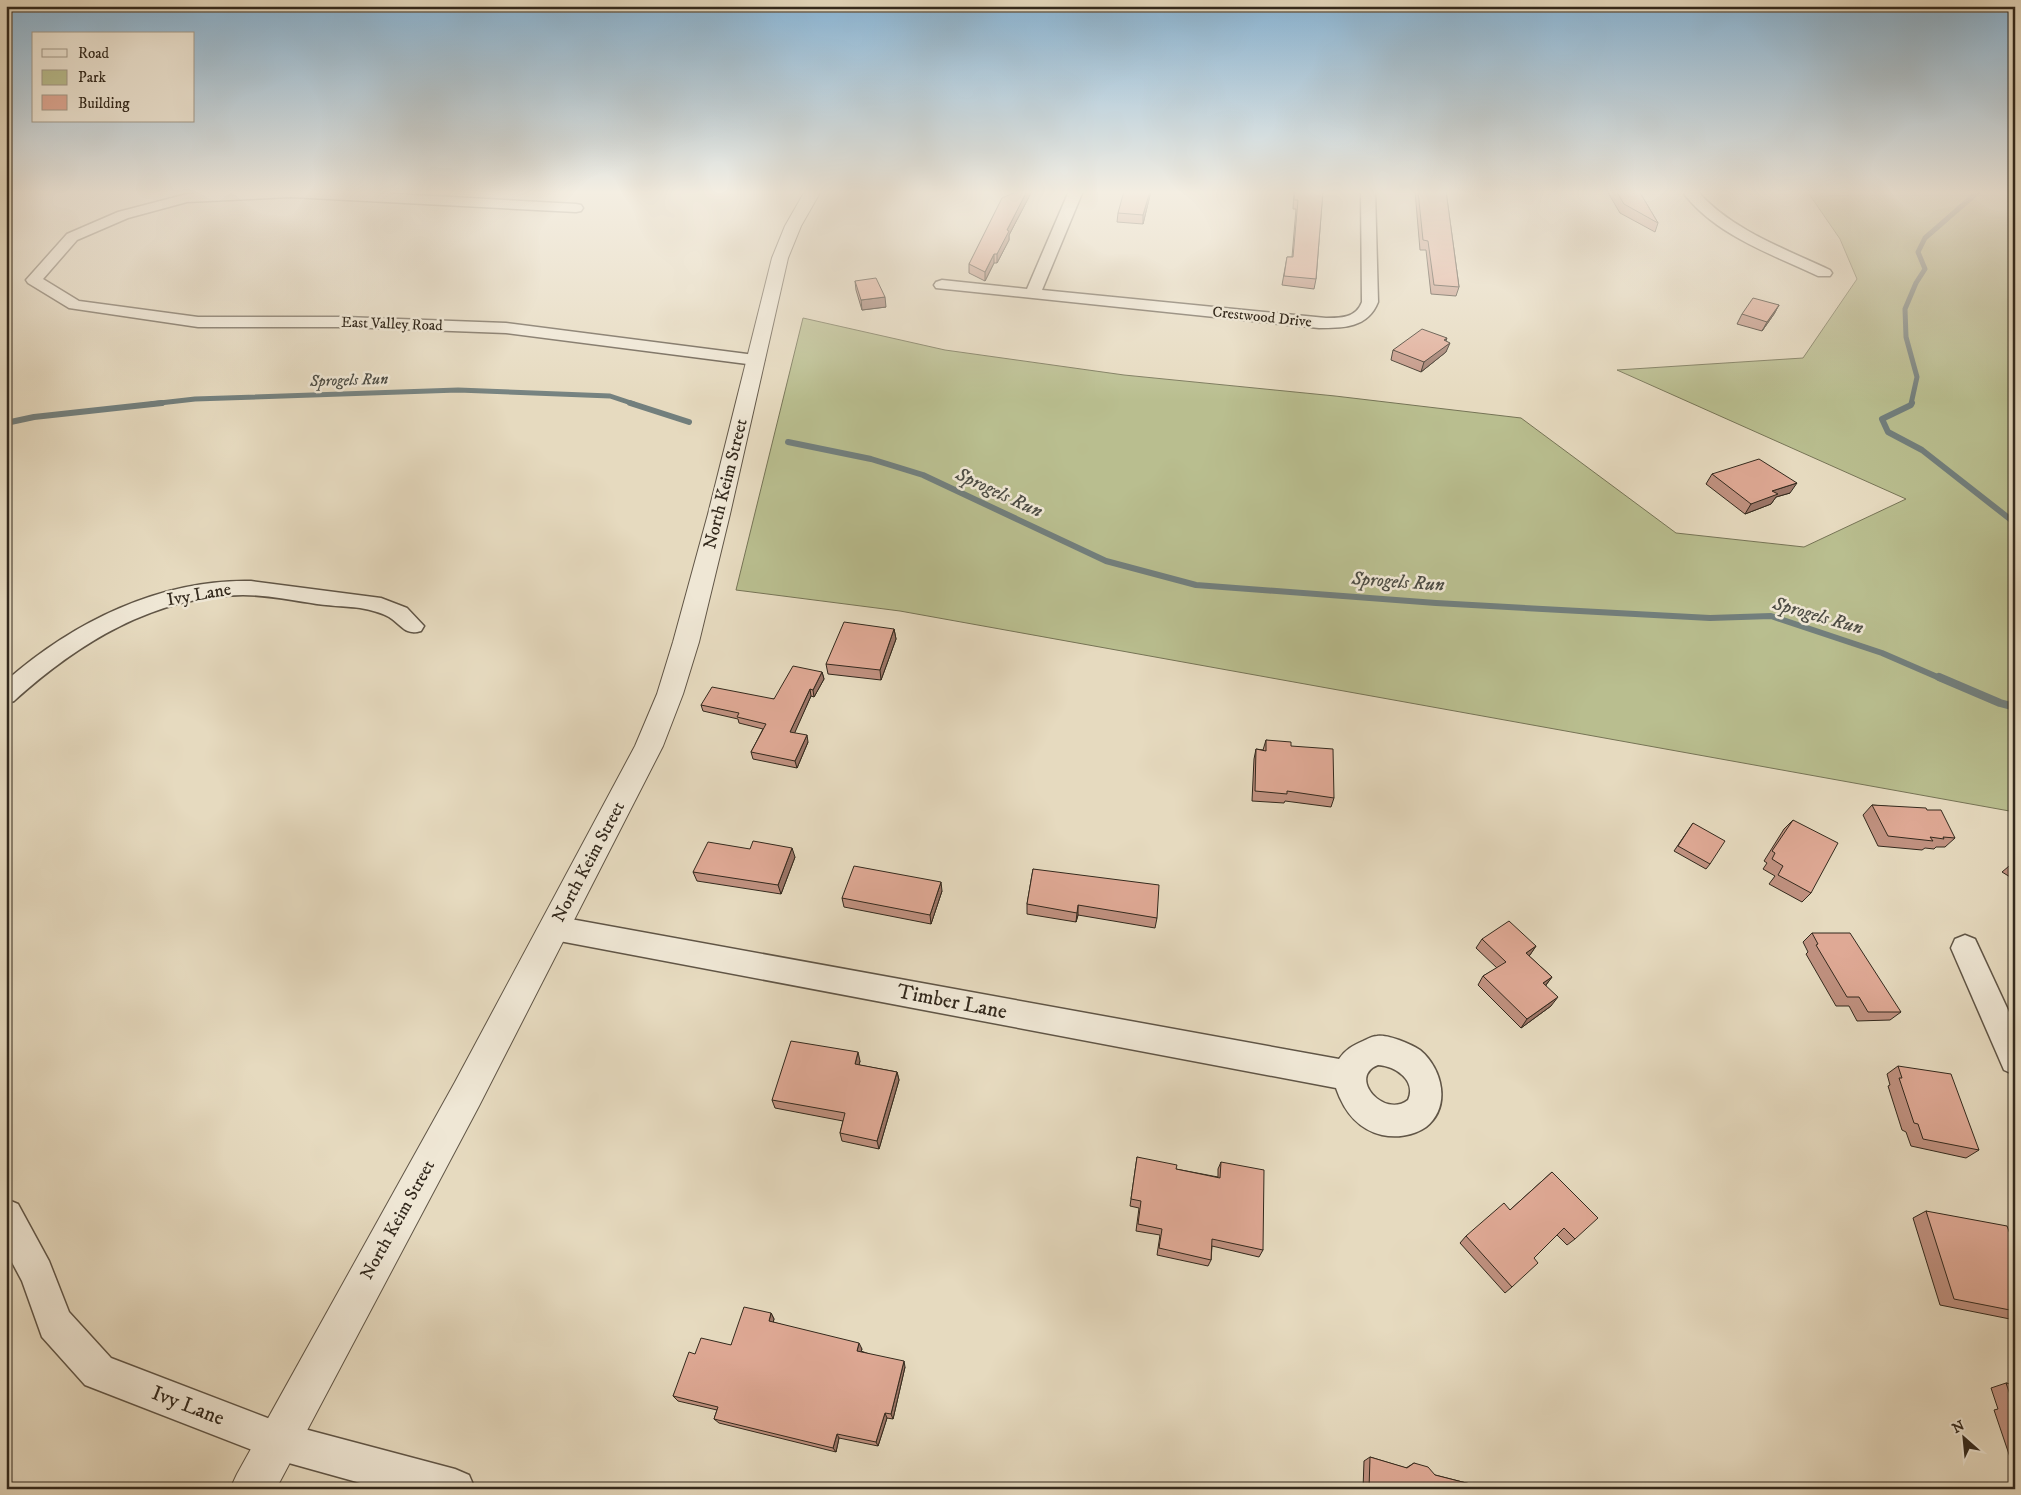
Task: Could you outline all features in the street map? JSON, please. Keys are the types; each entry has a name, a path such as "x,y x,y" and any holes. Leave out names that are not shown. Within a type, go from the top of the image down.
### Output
{"street":[{"name":"East Valley Road","path":"51,261 34,280 75,305 198,322 345,322 506,328 755,360"},
{"name":"North Keim Street","path":"252,1489 554,928 649,746 680,667 779,261"},
{"path":"1033,293 1047,261"},
{"name":"Crestwood Drive","path":"942,285 1319,323 1354,320 1367,311 1370,302 1369,261"},
{"path":"1799,261 1824,273"},
{"name":"Ivy Lane","path":"6,695 29,672 56,652 101,625 159,602 190,594 243,588 376,604 398,613 413,626"},
{"name":"Timber Lane","path":"554,928 1350,1076"},
{"path":"1964,948 2015,1060"},
{"name":"Ivy Lane","path":"6,1216 37,1273 56,1324 98,1372 278,1440 454,1489"}],"green space":[{"path":"1849,261 2015,261 2015,812 900,611 736,590 803,318 945,350 1124,375 1335,396 1521,418 1676,533 1804,547 1906,499 1617,370 1803,358 1857,279"}],"building":[{"path":"971,261 991,261 985,272 969,264"},
{"path":"1286,261 1317,261 1316,279 1284,276"},
{"path":"1431,261 1455,261 1459,287 1434,285"},
{"path":"876,278 885,297 861,300 855,281"},
{"path":"1753,298 1779,305 1767,322 1742,314"},
{"path":"1422,329 1447,338 1444,340 1450,343 1424,362 1393,350"},
{"path":"1759,459 1797,483 1772,491 1778,494 1751,504 1712,474"},
{"path":"844,622 894,629 880,670 826,664"},
{"path":"793,666 822,672 813,690 810,689 790,732 807,735 795,761 751,752 766,724 737,717 739,713 701,705 712,687 774,699"},
{"path":"1266,740 1291,742 1291,746 1333,749 1334,798 1287,791 1287,794 1255,791 1256,749 1266,751"},
{"path":"1872,805 1941,810 1955,838 1930,837 1933,841 1888,836"},
{"path":"1793,820 1838,843 1811,893 1778,875 1783,866 1772,859 1775,853 1772,851"},
{"path":"1693,823 1725,841 1710,864 1678,846"},
{"path":"753,841 792,848 778,885 693,872 708,842 750,849"},
{"path":"854,866 941,882 930,915 842,898"},
{"path":"1033,869 1159,885 1157,918 1078,905 1077,913 1027,904"},
{"path":"1509,921 1536,946 1526,953 1552,977 1543,983 1558,997 1527,1019 1483,976 1506,962 1482,939"},
{"path":"1812,933 1850,933 1901,1012 1868,1012 1859,997 1847,997 1816,945 1818,944"},
{"path":"791,1041 858,1052 855,1064 897,1072 877,1141 840,1133 845,1113 772,1100"},
{"path":"1898,1066 1951,1074 1979,1150 1923,1139 1918,1124 1914,1123 1899,1078 1902,1078"},
{"path":"1137,1157 1177,1165 1176,1169 1220,1178 1221,1162 1264,1170 1263,1250 1212,1239 1211,1260 1159,1248 1162,1229 1138,1224 1141,1201 1131,1199"},
{"path":"1552,1172 1598,1218 1575,1239 1564,1228 1534,1258 1538,1263 1512,1287 1466,1236 1504,1203 1510,1210"},
{"path":"1926,1211 2007,1226 2015,1247 2015,1311 1954,1299"},
{"path":"744,1307 771,1313 769,1321 859,1343 857,1351 904,1361 891,1414 885,1413 876,1442 837,1434 833,1448 714,1419 718,1407 673,1396 689,1352 695,1354 701,1338 731,1345"},
{"path":"2006,1383 2015,1385 2015,1420 2010,1405 2014,1406"},
{"path":"1370,1457 1407,1468 1414,1463 1428,1467 1435,1475 1490,1489 1369,1489"}],"waterway":[{"path":"1911,404 1917,377 1906,337 1905,309 1916,283 1925,269 1922,261"},
{"name":"Sprogels Run","path":"151,404 195,399 458,390 610,396 634,404"},
{"name":"Sprogels Run","path":"6,423 34,417 162,403"},
{"name":"Sprogels Run","path":"630,403 689,422"},
{"path":"1912,403 1882,419 1888,432 1922,450 2015,523"},
{"name":"Sprogels Run","path":"788,442 871,459 923,475 1106,561 1196,585 1436,603 1598,612 1710,618 1771,616 1882,653 1942,679"},
{"name":"Sprogels Run","path":"1939,677 2000,703 2015,707"}]}
